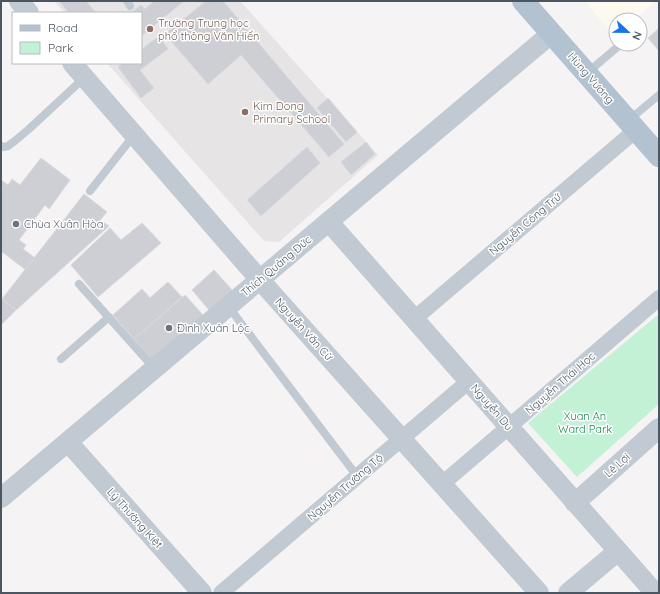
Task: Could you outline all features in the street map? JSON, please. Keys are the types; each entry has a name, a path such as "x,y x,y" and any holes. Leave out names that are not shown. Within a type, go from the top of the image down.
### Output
{"main road":[{"name":"Hùng Vương","path":"523,1 659,156"}],"street":[{"path":"19,1 28,12"},
{"name":"Thích Quảng Đức","path":"1,498 552,33"},
{"name":"Nguyễn Văn Cừ","path":"78,70 260,280 539,593"},
{"name":"Nguyễn Công Trứ","path":"414,319 632,125"},
{"name":"Nguyễn Du","path":"329,222 655,593"},
{"name":"Nguyễn Thái Học","path":"442,484 659,298"},
{"name":"Nguyễn Trường Tộ","path":"221,593 469,381"},
{"name":"Lê Lợi","path":"575,503 659,428"},
{"name":"Lý Thường Kiệt","path":"68,442 202,593"},
{"path":"568,593 618,551"}],"lane":[{"path":"587,74 612,52"},
{"path":"1,146 8,146 29,129 78,70"},
{"path":"632,125 659,95"},
{"path":"90,191 134,134"},
{"path":"79,284 155,369"},
{"path":"228,306 357,476"},
{"path":"61,359 109,317"}],"shaded area":[{"name":"Kim Dong Primary School","path":"54,1 240,1 378,155 279,242 264,241 108,64 142,64 142,12 64,12"},
{"path":"585,1 656,1 643,12 608,12 608,30"}],"green space":[{"name":"Xuan An Ward Park","path":"659,314 659,404 577,477 528,423"}],"building":[{"path":"59,1 86,1 95,12 68,12"},
{"name":"Trường Trung học phổ thông Văn Hiến","path":"154,1 184,1 142,35 142,12 132,12 141,5 145,9"},
{"path":"206,1 223,1 344,144 329,157 241,55 208,84 165,34"},
{"path":"659,28 659,51 648,38"},
{"path":"159,36 168,49 140,70 154,88 141,98 118,67 122,64 142,64 142,49"},
{"path":"328,98 357,132 346,142 317,108"},
{"path":"366,142 375,154 351,175 341,162"},
{"path":"307,147 320,163 261,216 247,200"},
{"name":"Chùa Xuân Hòa","path":"41,158 70,180 49,209 45,205 19,240 26,245 23,249 35,258 26,270 1,251 1,180 8,185 12,179 20,185"},
{"path":"84,194 107,212 100,220 109,226 16,310 2,299"},
{"path":"142,223 161,243 98,297 71,265 110,228 121,240"},
{"path":"214,270 233,291 210,311 192,290"},
{"path":"168,282 182,297 134,339 113,315 142,289 150,298"},
{"name":"Đình Xuân Lộc","path":"185,295 204,316 153,361 134,339"},
{"path":"2,299 16,310 1,325 1,301"}],"place":[{"name":"Trường Trung học phổ thông Văn Hiến","path":"150,29"},
{"name":"Kim Dong Primary School","path":"245,112"},
{"name":"Chùa Xuân Hòa","path":"16,224"},
{"name":"Đình Xuân Lộc","path":"169,328"}]}
